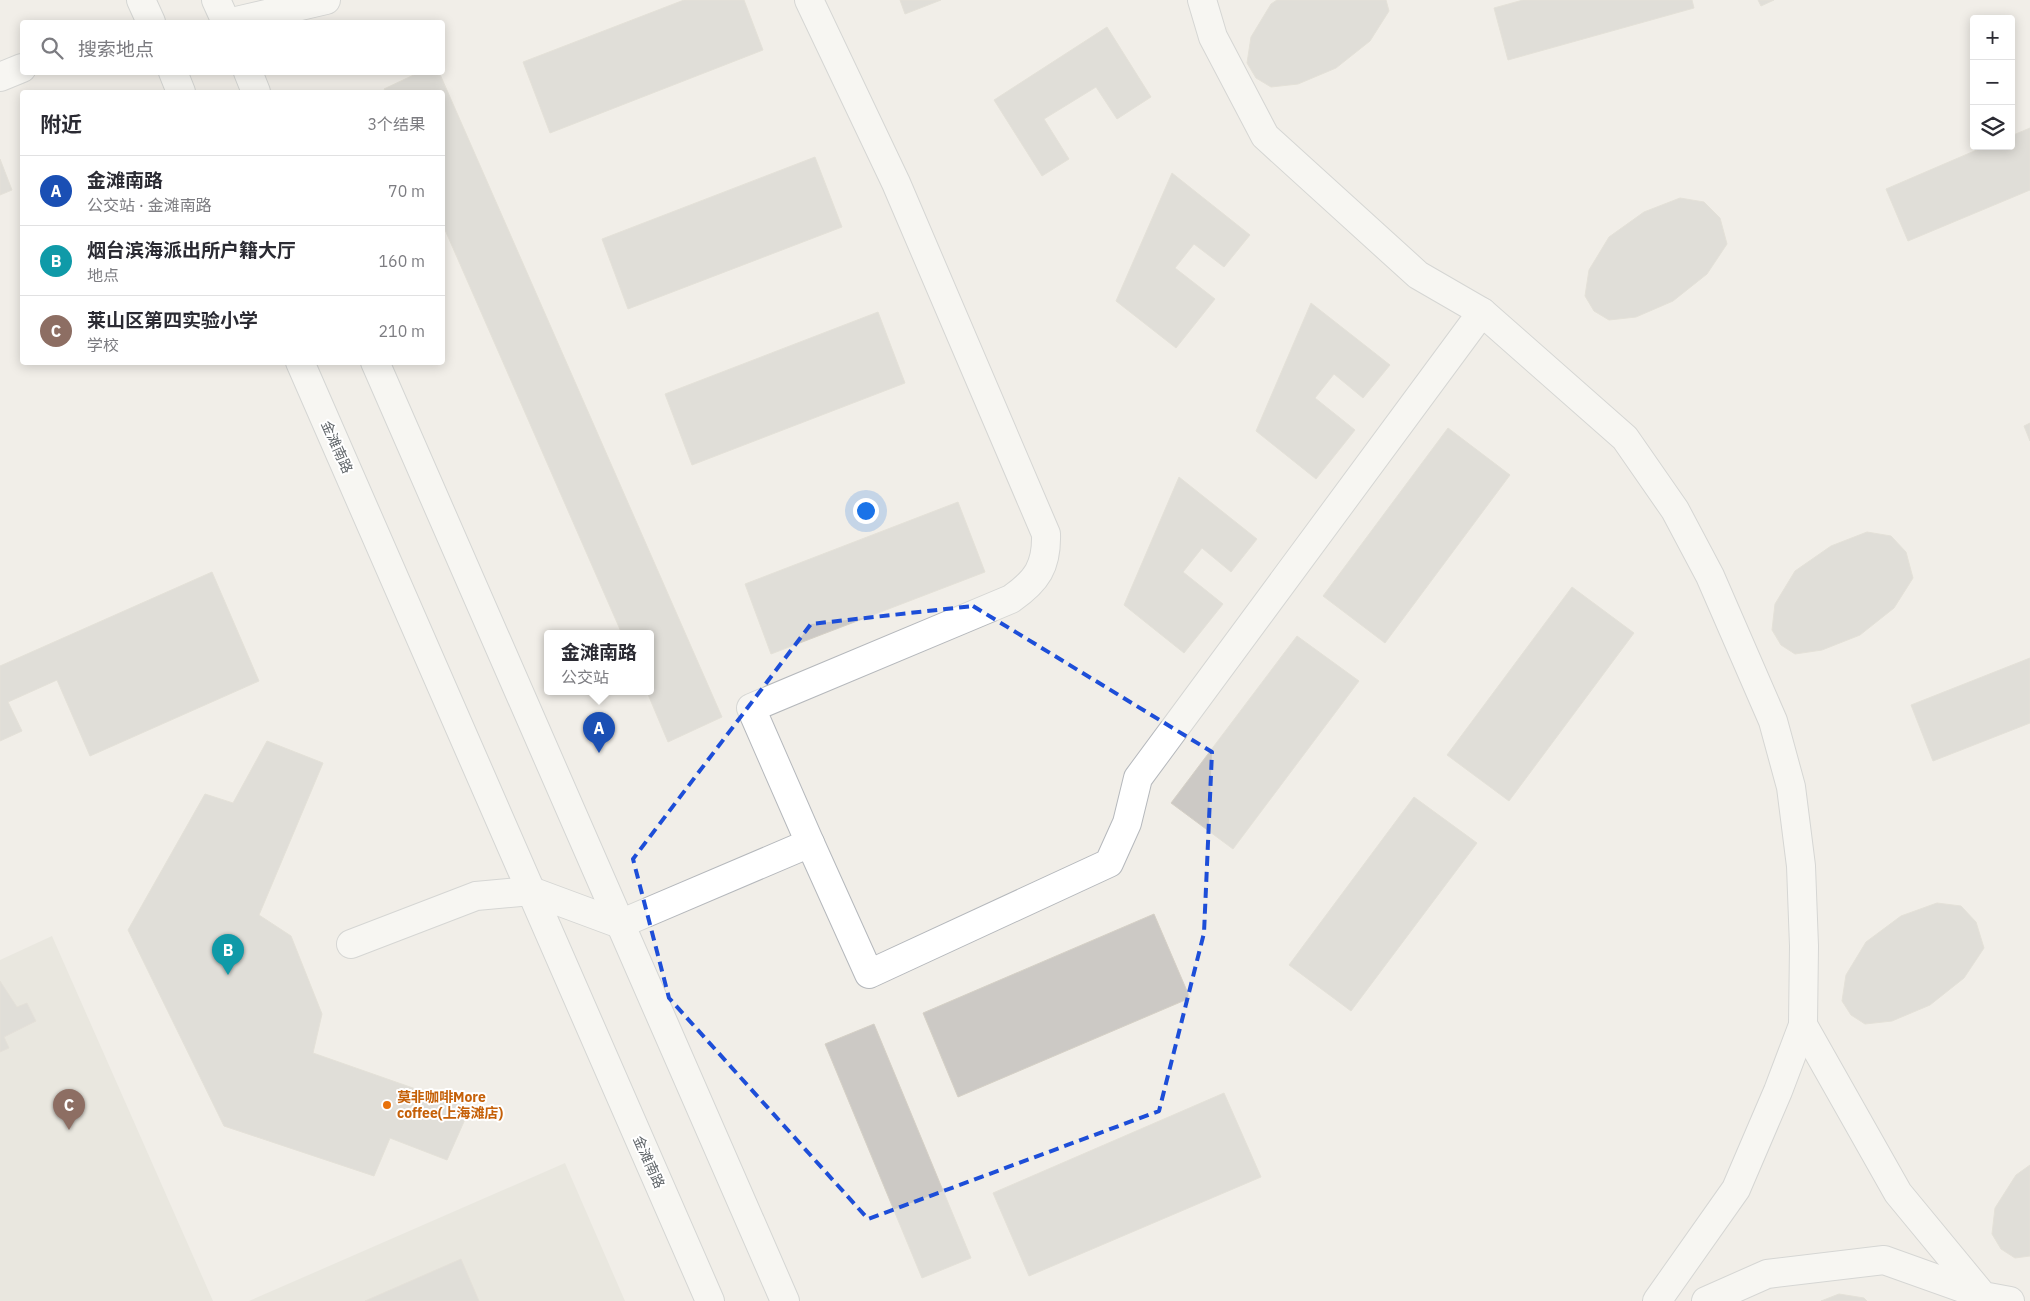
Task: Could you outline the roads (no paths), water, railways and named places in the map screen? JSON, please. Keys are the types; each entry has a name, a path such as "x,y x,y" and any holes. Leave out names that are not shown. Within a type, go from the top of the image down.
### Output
{"street":[{"path":"141,0 150,20"},
{"path":"216,0 225,20"},
{"path":"241,20 326,0"},
{"path":"809,0 896,184 1046,534 1047,554 1038,575 1026,588 1011,598 751,708 869,974 1109,863 1127,823 1138,778 1482,312"},
{"path":"1202,0 1213,37 1266,136 1418,275 1482,312 1625,438 1675,510 1710,576 1774,721 1790,787 1801,875 1804,946 1803,1024 1778,1091 1736,1189 1657,1301"},
{"path":"0,77 20,69"},
{"path":"174,75 180,90"},
{"path":"249,75 255,90"},
{"name":"金滩南路","path":"301,365 710,1301"},
{"path":"376,365 785,1301"},
{"path":"350,944 476,896 531,891 620,924 810,843"},
{"path":"1803,1024 1898,1193 1983,1296"},
{"path":"1706,1301 1767,1274 1884,1260 1983,1296 2010,1301"}],"place":[{"name":"金滩南路","path":"599,753"},
{"name":"烟台滨海派出所户籍大厅","path":"228,975"},
{"name":"莫非咖啡More coffee(上海滩店)","path":"387,1105"},
{"name":"莱山区第四实验小学","path":"69,1130"}]}
